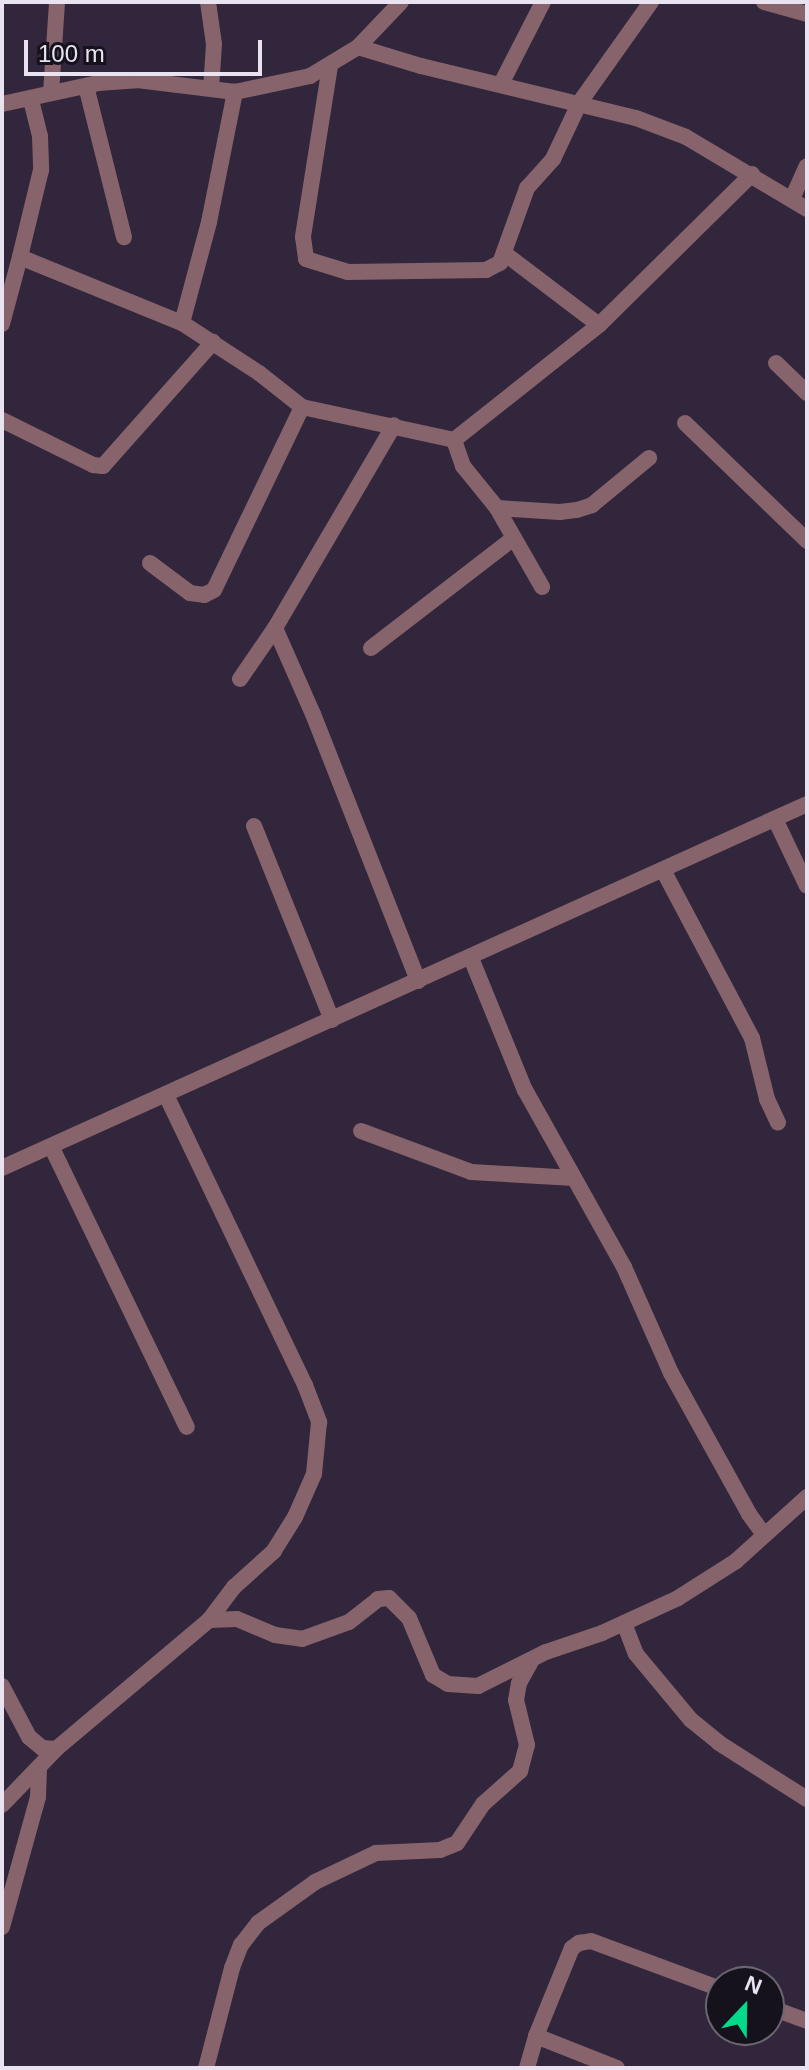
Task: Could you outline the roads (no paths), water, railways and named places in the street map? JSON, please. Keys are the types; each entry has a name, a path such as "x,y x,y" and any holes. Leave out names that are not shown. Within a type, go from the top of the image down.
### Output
{"street":[{"path":"51,93 57,2"},
{"path":"208,2 214,44 211,89"},
{"path":"2,104 86,86 137,80 235,92 310,76 358,47 401,2"},
{"path":"501,84 543,2"},
{"path":"330,66 303,237 306,259 348,272 486,270 495,268 504,253 527,188 553,159 580,102 651,2"},
{"path":"764,2 807,14"},
{"path":"358,47 421,66 580,102 686,137 807,209"},
{"path":"86,86 124,237"},
{"path":"182,323 209,222 235,92"},
{"path":"2,324 41,170 40,136 31,100"},
{"path":"792,199 807,166"},
{"path":"454,440 599,325 752,174"},
{"path":"504,253 599,325"},
{"path":"20,257 182,323 302,407 454,440"},
{"path":"2,420 93,465 103,466 213,342"},
{"path":"776,363 807,393"},
{"path":"150,563 190,593 204,595 214,590 302,407"},
{"path":"685,423 807,541"},
{"path":"240,679 275,628 394,425"},
{"path":"454,440 472,480 497,508 542,587"},
{"path":"497,508 560,512 577,510 592,505 649,458"},
{"path":"371,648 514,538"},
{"path":"275,628 313,714 418,981"},
{"path":"2,1168 807,804"},
{"path":"775,819 807,886"},
{"path":"254,826 332,1020"},
{"path":"663,870 752,1038 767,1099 778,1123"},
{"path":"471,958 525,1090 624,1267 671,1373 749,1514 764,1535"},
{"path":"2,1805 56,1749 209,1620 234,1587 274,1551 295,1517 314,1474 319,1422 305,1385 166,1095"},
{"path":"361,1131 471,1172 574,1178"},
{"path":"51,1146 187,1427"},
{"path":"209,1620 237,1619 275,1635 302,1639 349,1622 378,1599 389,1598 409,1618 433,1675 448,1684 478,1686 532,1660 624,1623 712,1576 736,1561 807,1497"},
{"path":"624,1623 636,1654 691,1720 719,1743 807,1799"},
{"path":"206,2068 232,1968 241,1945 258,1923 315,1882 376,1853 440,1850 457,1843 483,1804 520,1771 527,1745 516,1700 519,1683 532,1660"},
{"path":"2,1686 29,1737 42,1748 56,1749"},
{"path":"2,1927 38,1797 39,1769"},
{"path":"527,2068 536,2036 572,1948 579,1943 591,1941 705,1983"},
{"path":"785,2013 807,2021"},
{"path":"536,2036 617,2068"}]}
